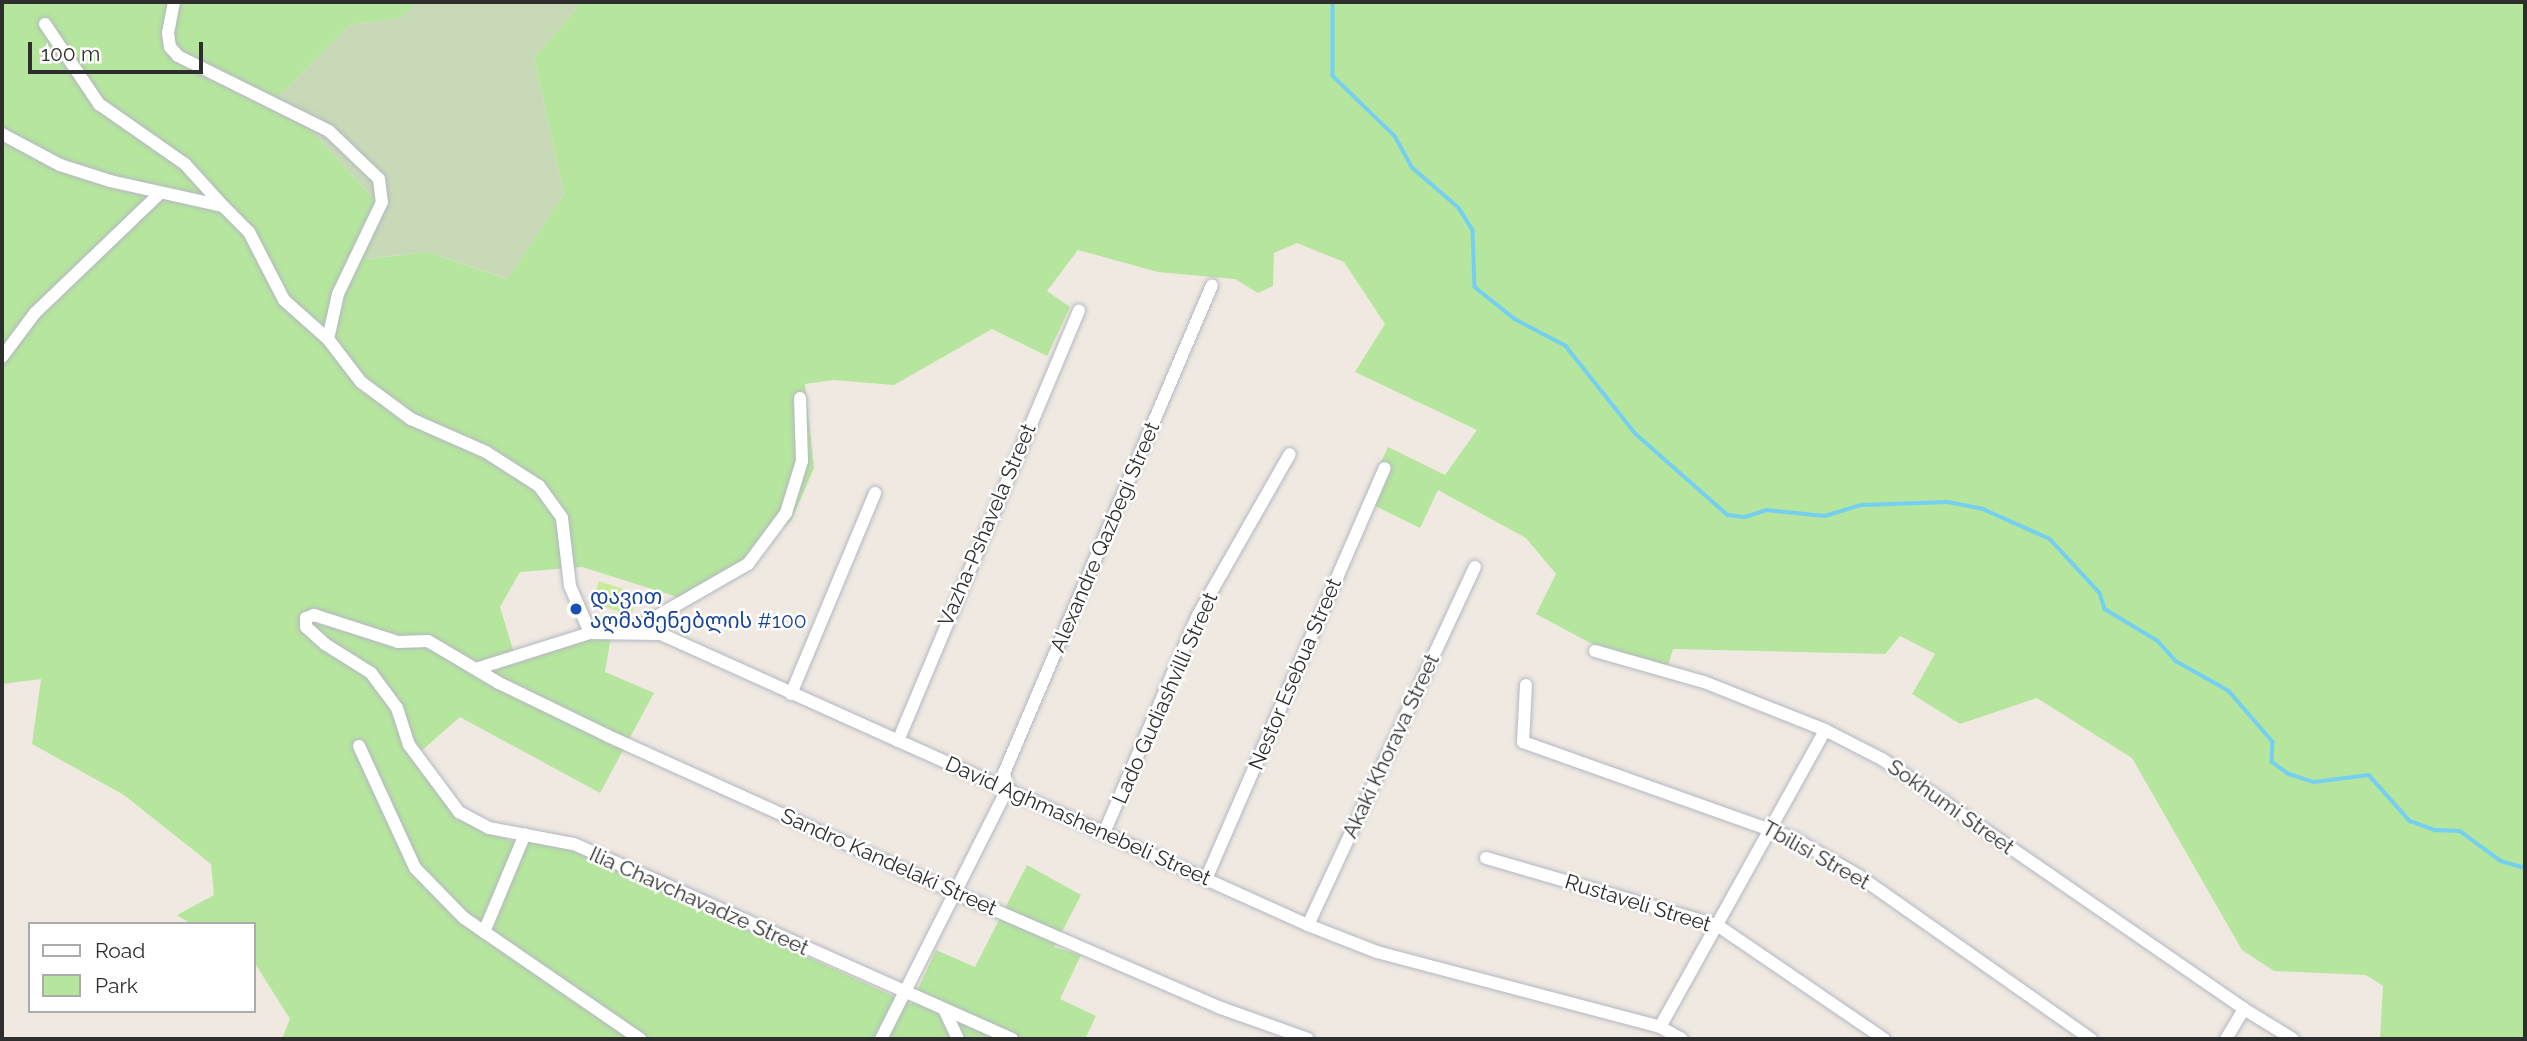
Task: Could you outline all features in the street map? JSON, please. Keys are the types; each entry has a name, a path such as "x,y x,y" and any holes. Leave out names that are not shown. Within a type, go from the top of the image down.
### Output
{"street":[{"path":"174,2 168,33 170,47 178,56 290,116 329,131 379,179 382,202 338,294 328,339"},
{"path":"45,24 99,104 186,164 249,232 284,300 328,339 361,382 411,419 486,452 539,486 562,518 569,549 570,586 590,633"},
{"path":"2,134 60,165 160,193 223,206"},
{"path":"2,357 35,313 160,193"},
{"name":"Alexandre Qazbegi Street","path":"1008,789 1004,773 1212,285"},
{"name":"Vazha-Pshavela Street","path":"898,741 1079,310"},
{"path":"632,630 748,564 786,513 802,461 800,398"},
{"name":"Lado Gudiashvilli Street","path":"1104,833 1198,615 1290,454"},
{"name":"Nestor Esebua Street","path":"1206,879 1385,468"},
{"path":"791,694 874,493"},
{"name":"Akaki Khorava Street","path":"1308,925 1475,567"},
{"name":"Sandro Kandelaki Street","path":"409,745 397,708 371,673 325,644 306,627 306,618 314,615 398,642 428,641 479,668 499,683 608,736 955,893 1221,1007 1308,1039"},
{"name":"David Aghmashenebeli Street","path":"479,668 590,633 632,630 661,635 1308,925 1377,952 1660,1027 1676,1038"},
{"name":"Sokhumi Street","path":"1595,651 1704,682 1825,730 1882,759 2244,1009 2293,1039"},
{"name":"Tbilisi Street","path":"1526,685 1522,742 1770,827 1858,876 2091,1039"},
{"path":"1660,1027 1825,730"},
{"name":"Ilia Chavchavadze Street","path":"409,745 459,811 489,828 573,844 1012,1039"},
{"path":"359,746 415,868 484,932 640,1039"},
{"path":"881,1039 1008,789"},
{"path":"484,932 525,834"},
{"name":"Rustaveli Street","path":"1486,858 1717,925 1884,1039"},
{"path":"944,1009 958,1039"},
{"path":"2226,1039 2244,1009"}],"green space":[{"path":"2,2 417,2 401,18 349,25 279,96 386,212 366,259 427,252 507,279 564,194 534,58 582,2 2525,2 2525,1039 2380,1039 2383,986 2366,975 2274,971 2242,950 2132,758 2037,698 1960,724 1912,694 1935,654 1900,636 1885,654 1673,649 1668,666 1594,645 1536,614 1556,574 1526,538 1438,490 1420,528 1363,500 1388,447 1445,475 1477,430 1355,372 1385,324 1344,262 1297,243 1274,253 1273,286 1258,293 1235,279 1158,272 1078,250 1047,291 1070,307 1047,356 992,329 894,385 833,380 805,384 814,468 791,521 737,566 684,599 582,567 520,572 500,607 517,663 588,636 611,636 605,672 654,693 600,793 460,717 412,759 456,819 512,841 561,845 911,1004 936,950 975,967 1027,865 1081,895 1054,947 1081,955 1060,999 1096,1016 1085,1039 282,1039 290,1019 256,965 256,922 188,922 177,915 214,895 211,864 124,795 32,744 41,679 2,684"},
{"path":"417,2 582,2 534,58 564,194 508,279 427,252 365,259 386,212 279,96 349,25 400,18"},
{"path":"599,581 638,594 631,616 592,603"}],"waterway":[{"path":"1333,2 1333,76 1395,136 1413,168 1459,208 1473,230 1475,287 1515,319 1566,346 1636,434 1728,515 1745,517 1767,510 1825,516 1862,505 1948,502 1983,509 2050,539 2100,593 2105,609 2158,641 2176,661 2229,691 2273,742 2272,762 2289,774 2314,782 2369,775 2410,821 2435,830 2460,831 2501,861 2525,868"}],"place":[{"name":"დავით აღმაშენებლის #100","path":"576,609"}]}
